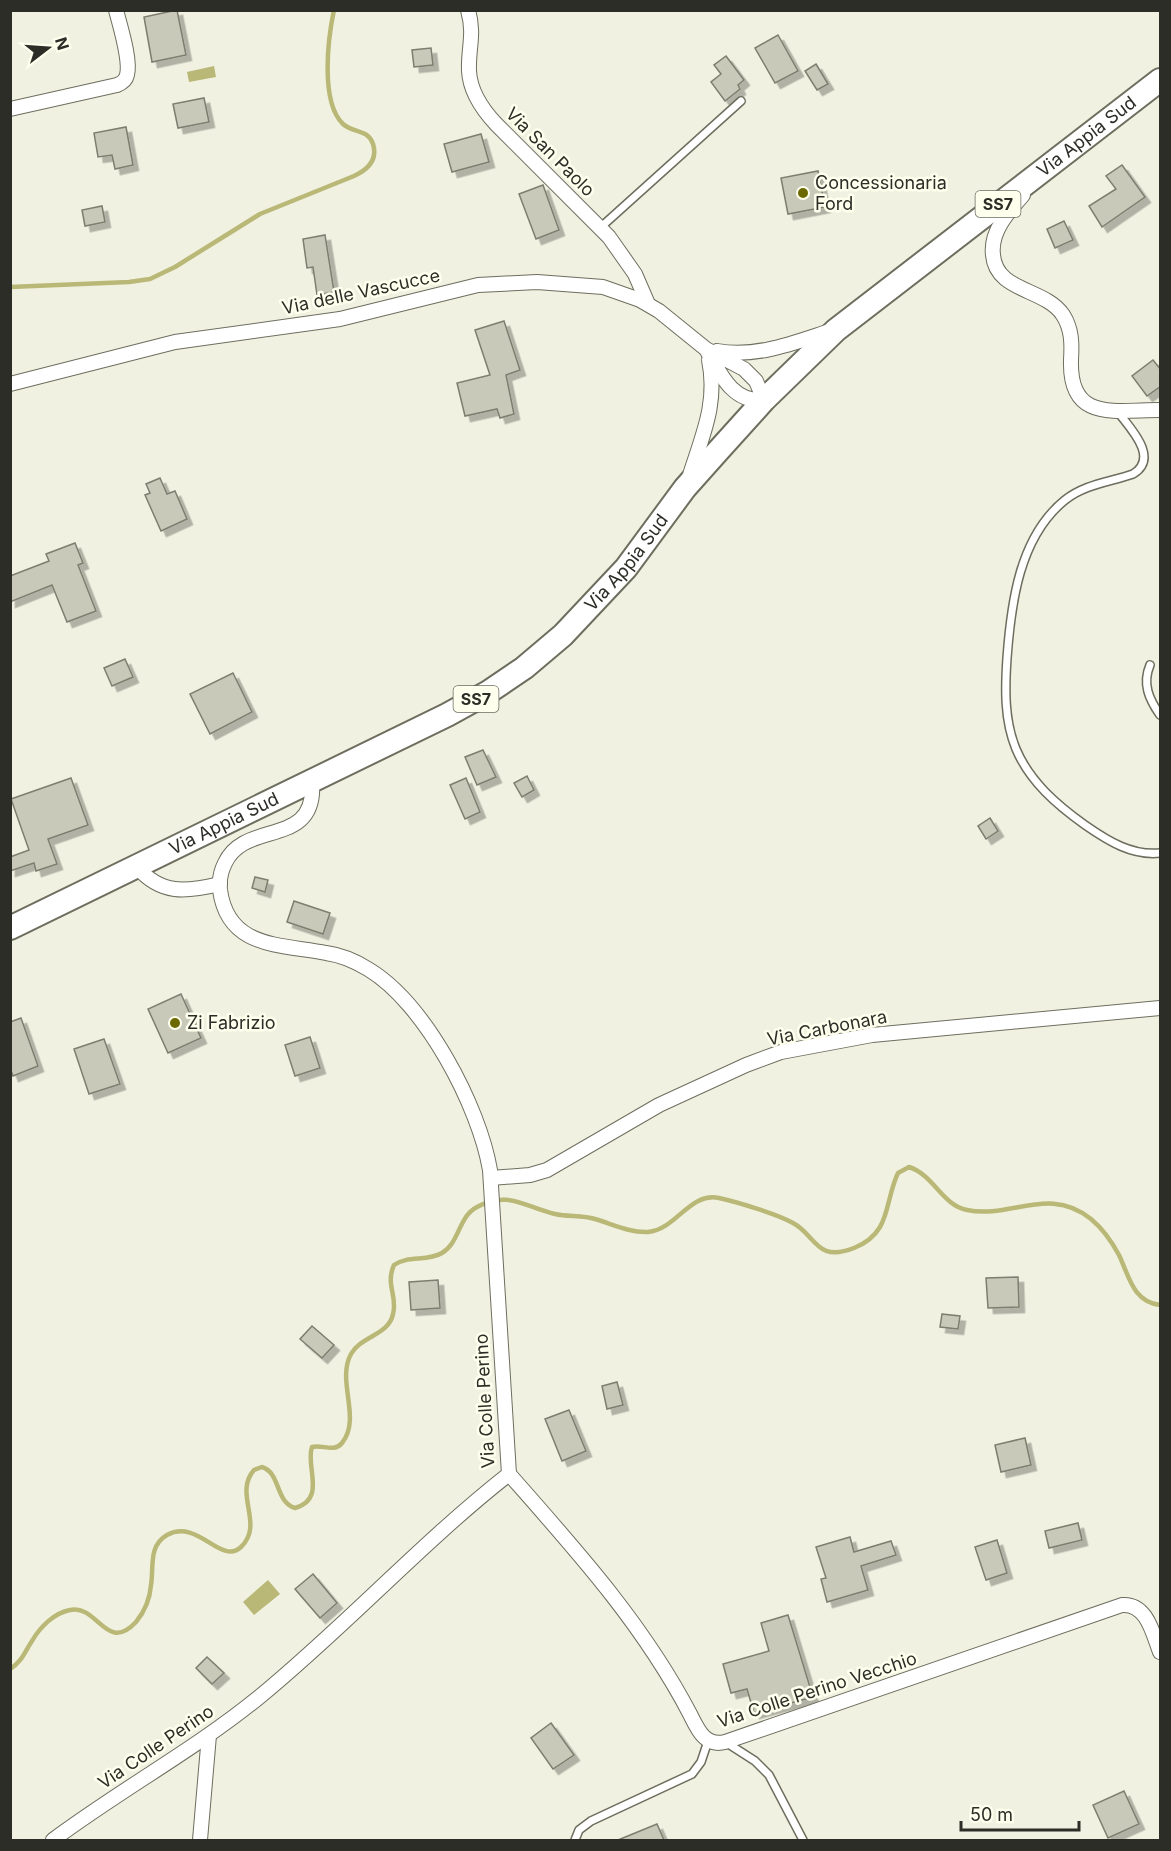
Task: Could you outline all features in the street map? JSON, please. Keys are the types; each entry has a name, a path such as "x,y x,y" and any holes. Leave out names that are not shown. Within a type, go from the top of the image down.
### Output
{"main road":[{"name":"Via Appia Sud","path":"10,928 460,708 534,660 563,635 614,582 685,488 764,400 836,330 1161,80"}],"street":[{"path":"10,109 122,82 127,76 128,64 116,10"},
{"name":"Via San Paolo","path":"468,10 472,31 469,72 475,94 482,107 496,124 601,227 632,268 648,304"},
{"path":"1055,161 1021,197 1001,223 993,244 994,265 1005,279 1048,301 1061,313 1070,332 1071,381 1078,397 1091,406 1116,410 1161,410"},
{"name":"Via delle Vascucce","path":"10,384 175,342 340,319 485,284 537,282 591,285 617,290 648,304 706,349 735,363 749,373 756,381 764,400 751,400 736,393 724,380 706,349"},
{"path":"685,488 711,408 712,379 706,349 724,352 755,352 836,330"},
{"path":"137,867 153,882 170,889 189,889 220,884 222,868 234,850 247,842 290,827 305,816 312,801 312,782"},
{"name":"Via Colle Perino","path":"53,1840 106,1802 209,1735 282,1678 475,1500 509,1474 491,1182 484,1140 461,1088 429,1031 400,994 375,974 348,959 326,952 263,943 252,938 228,915 220,884"},
{"name":"Via Carbonara","path":"491,1182 553,1168 658,1105 746,1065 782,1052 872,1035 1161,1008"},
{"name":"Via Colle Perino Vecchio","path":"509,1474 588,1564 627,1613 659,1660 698,1730 708,1741 725,1742 1122,1605 1132,1605 1143,1613 1161,1652"},
{"path":"200,1840 209,1735"}],"lane":[{"path":"601,227 741,100"},
{"path":"1116,410 1142,446 1144,462 1133,474 1089,486 1071,495 1051,515 1034,541 1023,566 1013,600 1007,664 1007,711 1012,739 1019,756 1036,783 1048,795 1087,826 1116,845 1143,853 1161,853"},
{"path":"1150,665 1146,677 1147,692 1161,715"},
{"path":"575,1840 579,1830 585,1825 692,1774 701,1762 708,1741"},
{"path":"725,1742 755,1761 769,1775 803,1840"}],"shaded area":[{"path":"214,66 216,77 189,82 187,72"},
{"path":"268,1580 280,1594 254,1615 243,1602"}],"building":[{"path":"177,10 186,55 152,62 144,17"},
{"path":"778,35 798,71 775,83 755,48"},
{"path":"431,48 433,65 414,67 412,50"},
{"path":"726,56 744,80 738,85 740,89 725,101 711,82 721,74 714,65"},
{"path":"816,64 828,84 817,90 805,71"},
{"path":"204,98 209,122 178,128 173,104"},
{"path":"126,127 133,165 115,169 112,155 98,157 94,133"},
{"path":"481,134 489,162 452,172 444,144"},
{"path":"1122,165 1145,197 1102,227 1089,206 1116,189 1106,176"},
{"name":"Concessionaria Ford","path":"818,171 825,207 788,214 781,178"},
{"path":"543,185 559,230 536,239 519,194"},
{"path":"102,206 105,222 85,226 82,210"},
{"path":"1064,221 1073,240 1055,248 1047,229"},
{"path":"325,235 334,292 317,295 313,267 307,268 303,239"},
{"path":"504,321 520,370 506,375 514,414 500,418 497,409 465,416 457,383 490,375 475,330"},
{"path":"1153,360 1161,370 1161,386 1147,396 1132,376"},
{"path":"160,478 167,494 175,491 187,519 161,531 145,495 150,493 146,484"},
{"path":"75,543 83,563 78,565 96,611 67,622 52,585 10,602 10,576 49,561 46,554"},
{"path":"125,659 133,677 112,686 104,668"},
{"path":"233,673 252,712 210,734 190,694"},
{"path":"483,750 496,777 477,785 465,757"},
{"path":"527,776 534,790 522,797 514,783"},
{"path":"71,778 88,825 48,839 57,864 36,871 34,863 10,871 10,857 29,850 11,799"},
{"path":"466,778 480,812 465,819 450,785"},
{"path":"990,818 998,831 986,839 978,826"},
{"path":"255,877 268,880 265,892 252,888"},
{"path":"294,901 330,913 323,934 287,922"},
{"name":"Zi Fabrizio","path":"181,994 201,1038 168,1053 148,1009"},
{"path":"21,1018 38,1066 13,1076 10,1068 10,1022"},
{"path":"310,1037 320,1068 295,1076 285,1045"},
{"path":"104,1039 120,1084 89,1094 74,1049"},
{"path":"1018,1277 1019,1307 988,1308 986,1278"},
{"path":"438,1280 440,1308 411,1310 409,1282"},
{"path":"942,1314 960,1316 958,1329 940,1327"},
{"path":"312,1326 334,1345 322,1358 300,1339"},
{"path":"617,1382 623,1405 607,1409 602,1386"},
{"path":"569,1410 586,1451 562,1461 545,1419"},
{"path":"1025,1438 1031,1465 1001,1472 995,1445"},
{"path":"1078,1523 1082,1540 1049,1548 1045,1531"},
{"path":"850,1537 854,1552 891,1541 896,1555 861,1566 868,1590 827,1602 821,1579 826,1578 816,1547"},
{"path":"997,1540 1007,1573 986,1580 975,1547"},
{"path":"313,1574 337,1603 320,1618 295,1589"},
{"path":"788,1615 813,1697 754,1713 747,1689 731,1693 723,1664 769,1651 761,1623"},
{"path":"207,1657 224,1673 212,1684 196,1668"},
{"path":"551,1723 574,1755 553,1769 531,1738"},
{"path":"1124,1791 1139,1824 1108,1838 1093,1805"},
{"path":"657,1824 664,1840 618,1840"}],"waterway":[{"path":"10,287 150,279 175,267 260,214 363,171 373,160 374,150 371,139 364,133 343,124 336,114 328,86 328,53 334,10"},
{"path":"10,1669 20,1660 43,1626 53,1617 64,1612 80,1610 109,1631 117,1633 126,1630 136,1622 150,1595 154,1551 167,1535 178,1531 189,1532 225,1551 233,1551 241,1547 248,1538 250,1529 246,1489 248,1479 254,1470 262,1467 268,1470 289,1505 295,1508 305,1504 313,1490 312,1447 339,1446 348,1433 350,1411 346,1376 351,1354 361,1343 386,1327 393,1314 391,1279 394,1265 405,1260 436,1256 442,1253 452,1243 471,1211 488,1202 516,1201 555,1214 590,1218 628,1230 648,1232 667,1225 699,1200 719,1198 793,1223 824,1250 841,1252 866,1242 875,1234 885,1216 898,1173 909,1167 925,1176 951,1202 967,1210 983,1212 1045,1204 1075,1209 1091,1219 1107,1236 1138,1293 1151,1303 1160,1305"}],"place":[{"name":"Concessionaria Ford","path":"803,193"},
{"name":"Zi Fabrizio","path":"175,1023"}]}
